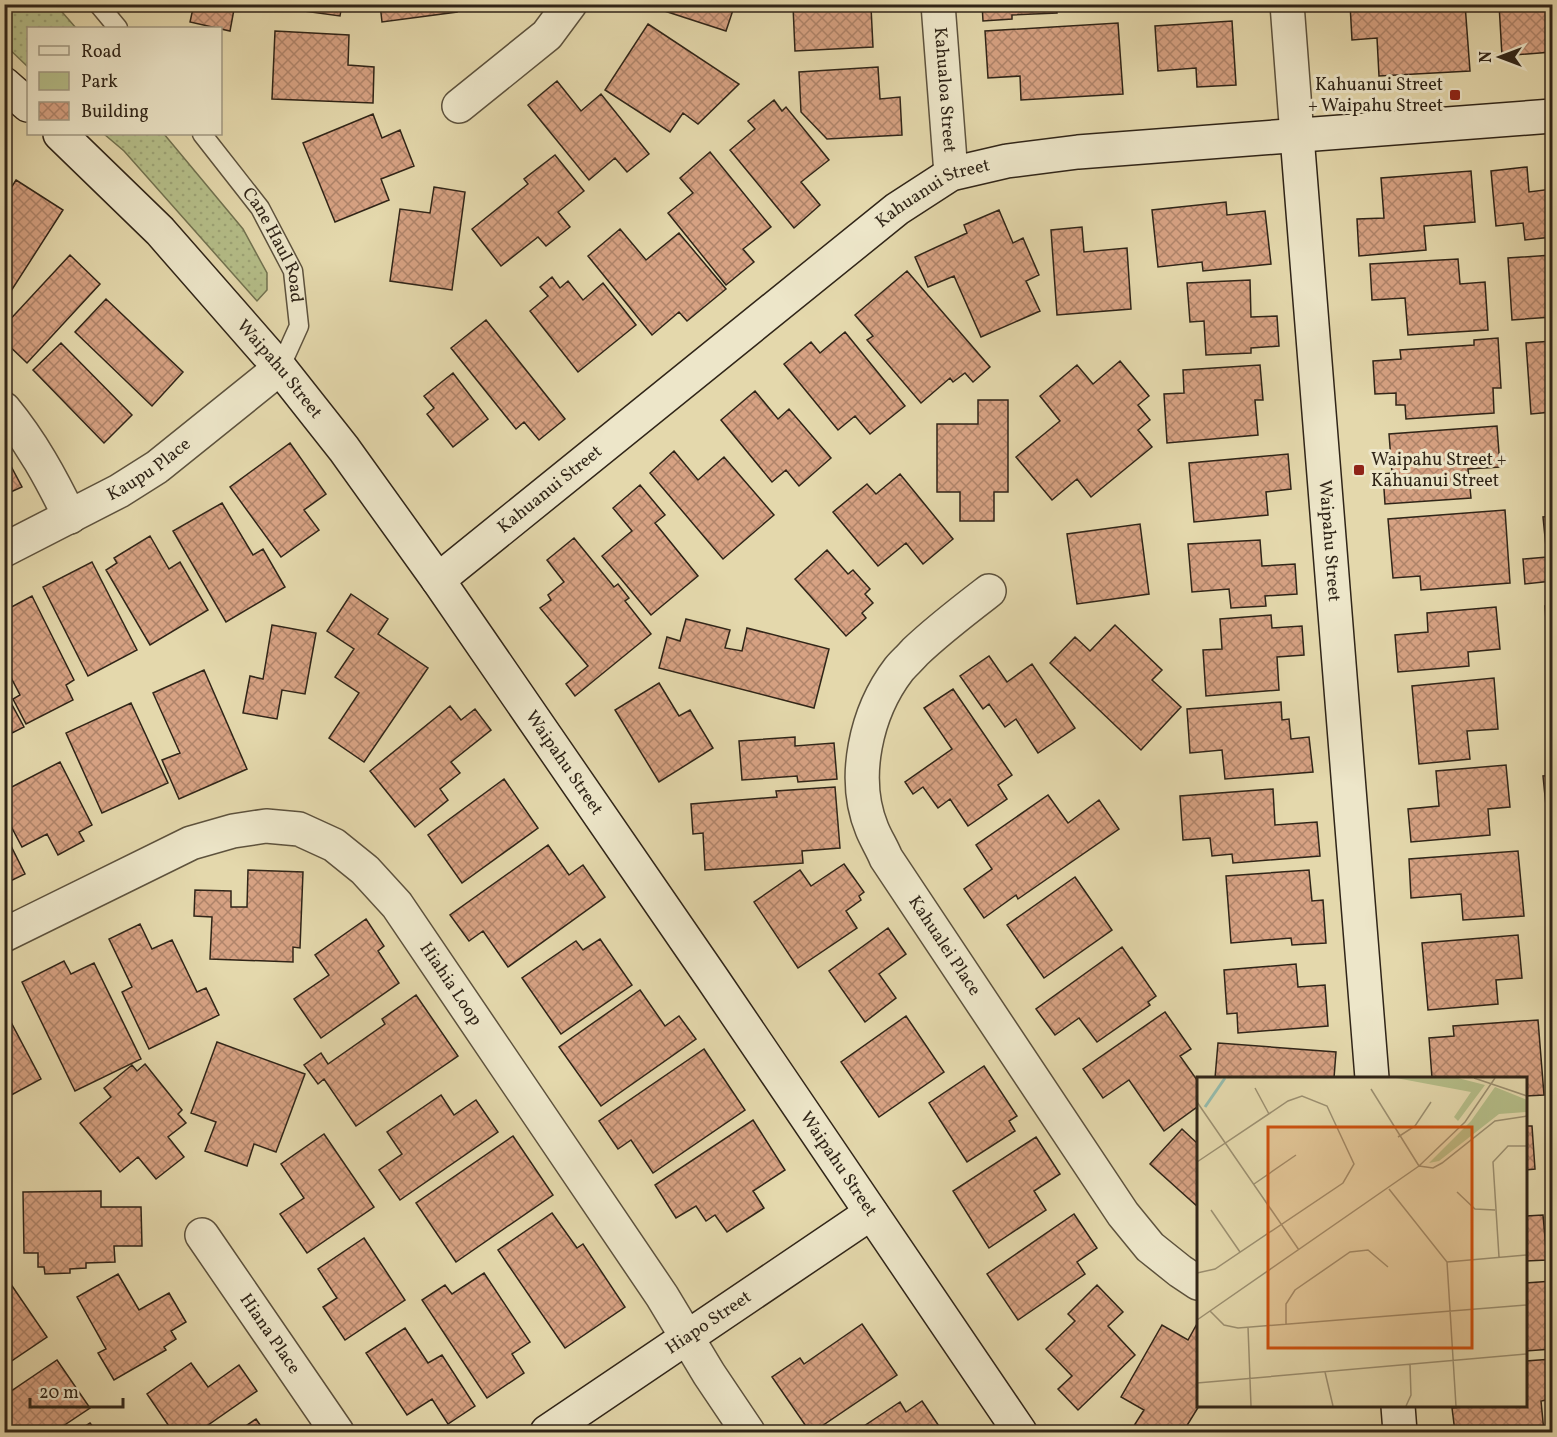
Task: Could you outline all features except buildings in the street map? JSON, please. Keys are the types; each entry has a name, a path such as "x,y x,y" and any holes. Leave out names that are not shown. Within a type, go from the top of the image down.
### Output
{"street":[{"path":"459,106 547,35 570,4"},
{"name":"Kahualoa Street","path":"938,4 951,174"},
{"name":"Waipahu Street","path":"1287,4 1372,1077"},
{"path":"4,84 27,104"},
{"name":"Kahuanui Street","path":"438,580 897,209 951,174 1007,161 1078,153 1552,116"},
{"name":"Waipahu Street","path":"61,135 160,231 280,368 344,449 438,580 712,978 1020,1432"},
{"name":"Kaupu Place","path":"4,550 119,491 157,467 280,368"},
{"path":"4,409 24,434 54,484 70,517"},
{"name":"Kahualei Place","path":"989,591 936,632 899,668 881,699 869,728 863,761 863,791 871,828 886,858 1123,1214 1150,1247 1197,1282"},
{"name":"Hiahia Loop","path":"4,935 191,843 233,831 266,826 299,829 334,845 365,870 397,905 656,1287 709,1374 748,1432"},
{"name":"Hiapo Street","path":"547,1432 871,1212"},
{"name":"Hiana Place","path":"202,1235 337,1432"},
{"path":"1398,1407 1400,1432"}],"lane":[{"path":"98,4 117,27"},
{"name":"Cane Haul Road","path":"203,135 260,208 293,271 298,326 280,368"}],"green space":[{"path":"5,4 56,5 75,27 27,27 27,66 5,45"},
{"path":"105,135 165,135 243,229 267,273 267,290 257,301 124,151"}],"place":[{"name":"Kahuanui Street + Waipahu Street","path":"1455,95"},
{"name":"Waipahu Street + Kahuanui Street","path":"1359,470"}]}
